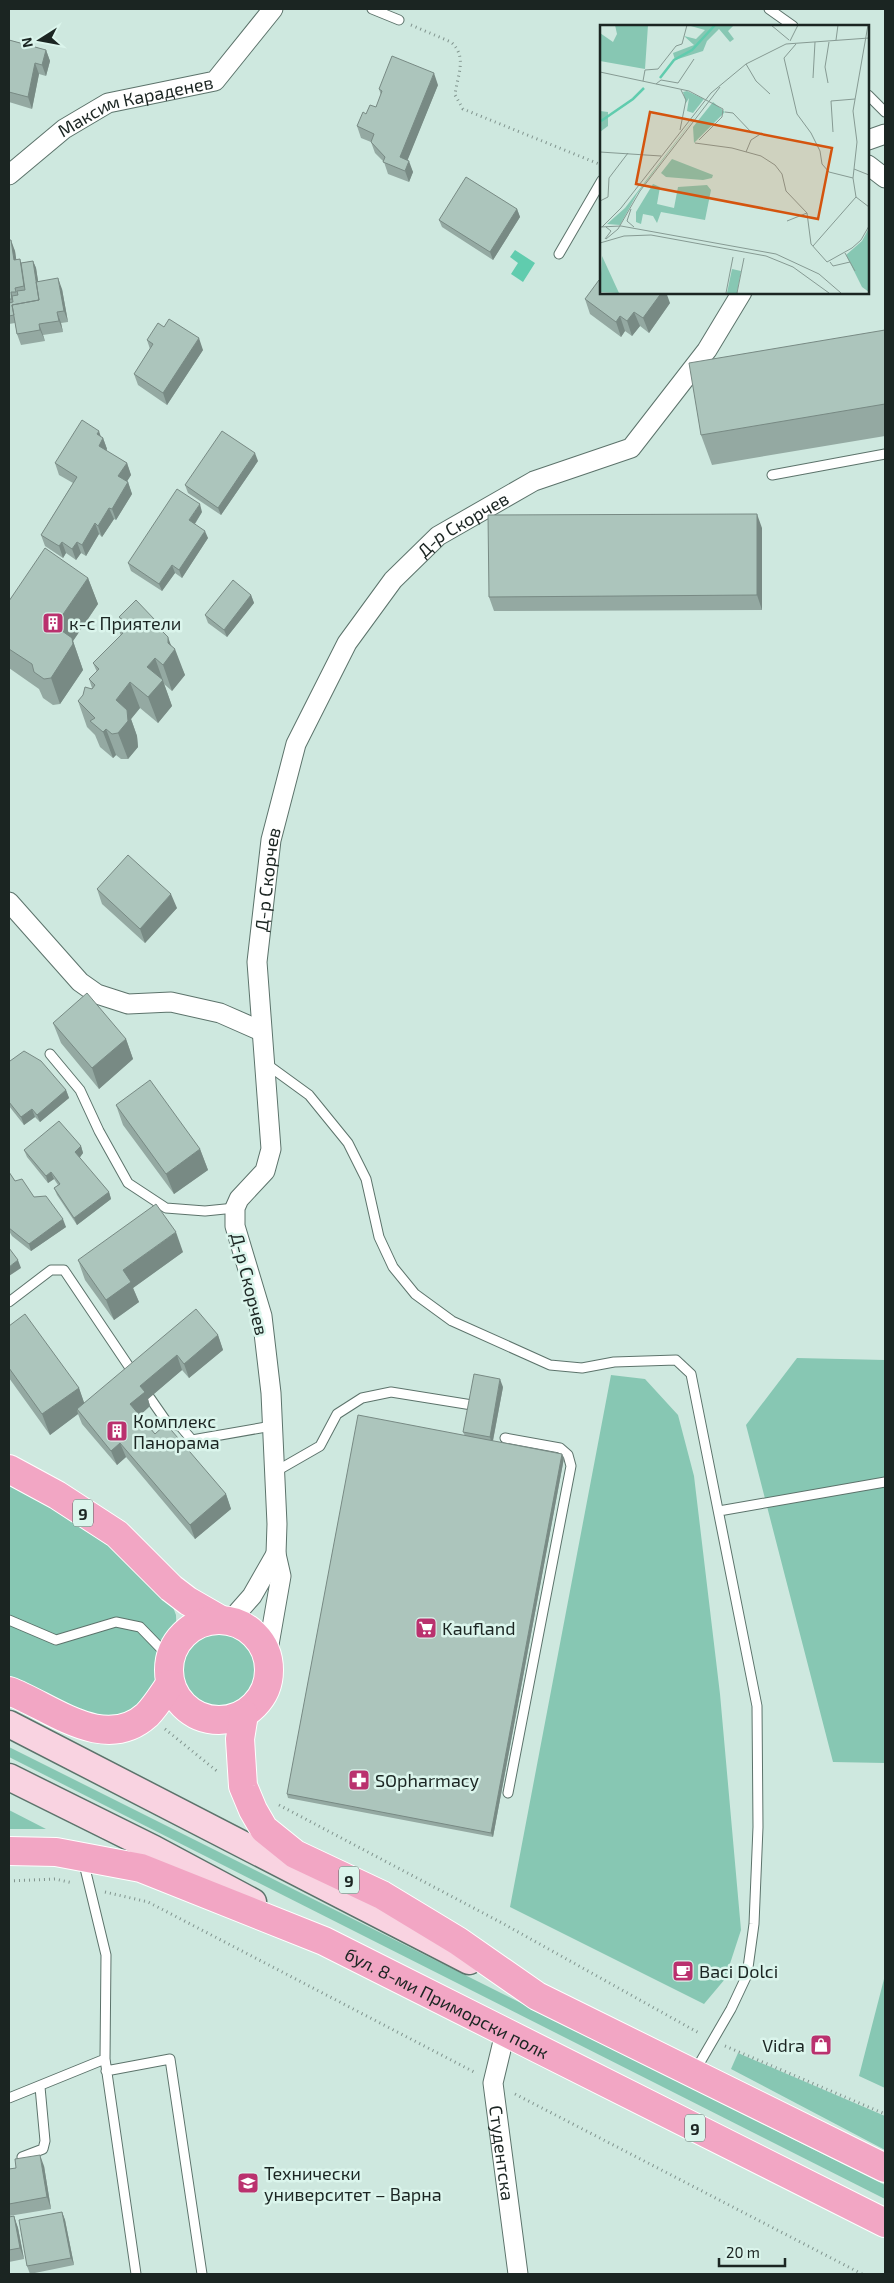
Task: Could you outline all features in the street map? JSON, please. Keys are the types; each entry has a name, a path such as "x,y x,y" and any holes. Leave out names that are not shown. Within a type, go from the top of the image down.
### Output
{"main road":[{"name":"9","path":"9,1469 57,1495 118,1534 149,1568 188,1601 251,1631 261,1642 267,1656 269,1678 266,1689 260,1699 244,1714 240,1739 243,1786 253,1810 264,1829 294,1854 382,1895 458,1941 536,1996 885,2168"},
{"path":"149,1568 169,1597 176,1615 172,1662 180,1702 187,1709 205,1718 225,1720 244,1714"},
{"path":"9,1691 80,1725 110,1730 131,1725 147,1715 172,1662 195,1626 225,1620"},
{"path":"9,1724 536,1996"},
{"name":"бул. 8-ми Приморски полк","path":"9,1777 154,1848 324,1941 505,2034 885,2223"},
{"name":"9","path":"9,1851 56,1852 141,1868 324,1941"}],"street":[{"name":"Максим Караденев","path":"9,176 64,129 108,102 215,81 273,9"},
{"path":"869,140 885,134"},
{"path":"869,166 885,178"},
{"name":"Д-р Скорчев","path":"267,1656 281,1576 276,1554 277,1524 273,1473 271,1393 262,1316 235,1226 234,1208 239,1199 265,1171 271,1149 257,962 272,840 296,744 347,643 393,580 438,536 534,481 631,448 708,350 741,294"},
{"path":"9,902 80,982 97,994 128,1004 171,1002 220,1012 261,1031"},
{"path":"225,1620 252,1596 276,1554"},
{"name":"Студентска","path":"505,2034 493,2083 518,2274"}],"lane":[{"path":"372,9 399,20"},
{"path":"769,9 792,25"},
{"path":"869,96 885,112"},
{"path":"559,254 600,183"},
{"path":"772,475 885,454"},
{"path":"50,1054 80,1090 98,1131 128,1183 166,1208 205,1211 234,1208"},
{"path":"265,1063 309,1095 348,1143 366,1179 379,1237 393,1267 415,1294 452,1321 550,1366 582,1368 614,1362 676,1360 691,1374 757,1706 758,1827 754,1924 747,1975 731,2010 693,2073"},
{"path":"9,1302 51,1270 64,1270 137,1379"},
{"path":"273,1473 320,1446 337,1414 362,1398 391,1392 472,1405"},
{"path":"150,1398 166,1421 181,1427 192,1440 272,1426"},
{"path":"505,1438 560,1448 568,1455 571,1466 508,1793"},
{"path":"719,1511 885,1482"},
{"path":"9,1620 56,1640 116,1622 140,1627 172,1662"},
{"path":"82,1856 88,1887 106,1954 104,2059 136,2274"},
{"path":"9,2098 40,2087 104,2059"},
{"path":"106,2071 170,2059 202,2274"},
{"path":"22,2157 43,2149 45,2141 40,2087"}],"path":[{"path":"399,20 451,42 456,47 461,59 455,95 456,100 463,109 600,164"},
{"path":"147,1715 226,1778 243,1786"},
{"path":"277,1804 502,1923 712,2041 885,2114"},
{"path":"9,1881 55,1879 148,1902 862,2274"}],"shaded area":[{"path":"515,250 535,263 523,282 511,274 518,263 510,257"},
{"path":"797,1358 885,1360 885,1763 833,1762 746,1425"},
{"path":"611,1375 645,1379 678,1415 694,1476 720,1694 741,1930 725,1979 704,2004 510,1907"},
{"path":"9,1469 57,1495 169,1597 176,1615 177,1643 186,1633 205,1623 228,1621 251,1631 265,1647 270,1665 267,1683 258,1700 244,1713 227,1720 208,1719 185,1707 170,1684 131,1725 9,1691"},
{"path":"9,1747 885,2185 885,2199 9,1757"},
{"path":"9,1810 46,1829 9,1829"},
{"path":"885,1979 885,2088 859,2076"},
{"path":"738,2053 885,2116 885,2150 731,2069"}],"building":[{"path":"9,40 46,50 42,65 35,63 28,97 9,92"},
{"path":"392,56 434,73 400,157 409,161 405,171 383,162 385,157 371,142 374,134 357,126 363,112 366,114 370,105 376,107 382,91 379,89"},
{"path":"466,177 517,209 490,252 439,220"},
{"path":"9,240 11,240 14,260 20,259 24,286 15,288 16,292 11,292 12,299 9,299"},
{"path":"33,261 39,300 12,305 14,315 9,316 9,303 13,302 12,296 18,295 17,291 25,290 21,263"},
{"path":"58,278 64,311 57,312 59,321 39,324 40,330 17,334 12,305 39,300 36,282"},
{"path":"599,280 600,294 661,294 643,318 634,312 627,321 620,316 616,322 585,299"},
{"path":"169,319 199,338 163,393 134,374 153,344 147,340 158,323 164,327"},
{"path":"885,330 885,404 701,435 689,363"},
{"path":"82,420 99,431 97,434 103,438 99,446 127,463 118,476 128,482 112,509 109,508 98,526 95,523 82,545 77,542 72,549 62,542 59,546 41,535 77,477 55,463"},
{"path":"222,431 255,453 218,508 185,485"},
{"path":"177,489 200,504 189,520 205,531 179,570 172,565 159,584 128,563"},
{"path":"757,514 757,595 489,597 488,515"},
{"path":"45,548 88,578 55,626 72,638 73,644 51,678 44,679 34,672 32,664 9,649 9,601"},
{"path":"233,580 251,595 224,630 205,615"},
{"path":"136,600 155,620 155,624 168,637 168,643 175,649 163,665 155,658 147,667 163,680 148,697 130,682 116,700 127,710 128,721 118,733 112,734 106,729 103,732 90,721 95,718 78,701 83,695 85,687 92,689 95,685 89,679 99,669 93,663 123,633 118,627 124,621 119,617"},
{"path":"128,855 171,894 140,929 97,889"},
{"path":"87,993 126,1039 92,1068 53,1023"},
{"path":"24,1051 41,1061 66,1090 37,1115 32,1109 21,1117 9,1102 9,1059 10,1061"},
{"path":"150,1080 200,1149 166,1174 116,1105"},
{"path":"59,1121 81,1146 75,1152 109,1192 74,1218 54,1188 60,1184 51,1172 46,1176 24,1150"},
{"path":"9,1172 15,1181 22,1179 34,1197 46,1196 63,1219 29,1244 9,1228"},
{"path":"156,1204 176,1232 123,1270 131,1282 106,1300 78,1260"},
{"path":"9,1248 18,1260 9,1267"},
{"name":"Комплекс Панорама","path":"196,1309 218,1335 184,1364 177,1355 140,1386 145,1392 130,1404 155,1434 166,1424 226,1494 190,1525 120,1443 111,1451 77,1409"},
{"path":"25,1314 79,1388 42,1414 9,1368 9,1326"},
{"path":"474,1374 500,1379 490,1437 463,1432"},
{"name":"Kaufland","path":"358,1415 562,1454 491,1833 287,1794"},
{"path":"40,2155 47,2197 9,2204 9,2169 16,2168 15,2159"},
{"path":"62,2212 71,2258 27,2266 19,2220"},
{"path":"14,2216 20,2248 9,2250 9,2217"}],"place":[{"name":"к-с Приятели","path":"53,623"},
{"name":"Комплекс Панорама","path":"117,1431"},
{"name":"Kaufland","path":"426,1628"},
{"name":"SOpharmacy","path":"359,1780"},
{"name":"Baci Dolci","path":"683,1971"},
{"name":"Vidra","path":"821,2045"},
{"name":"Технически университет – Варна","path":"248,2183"}]}
